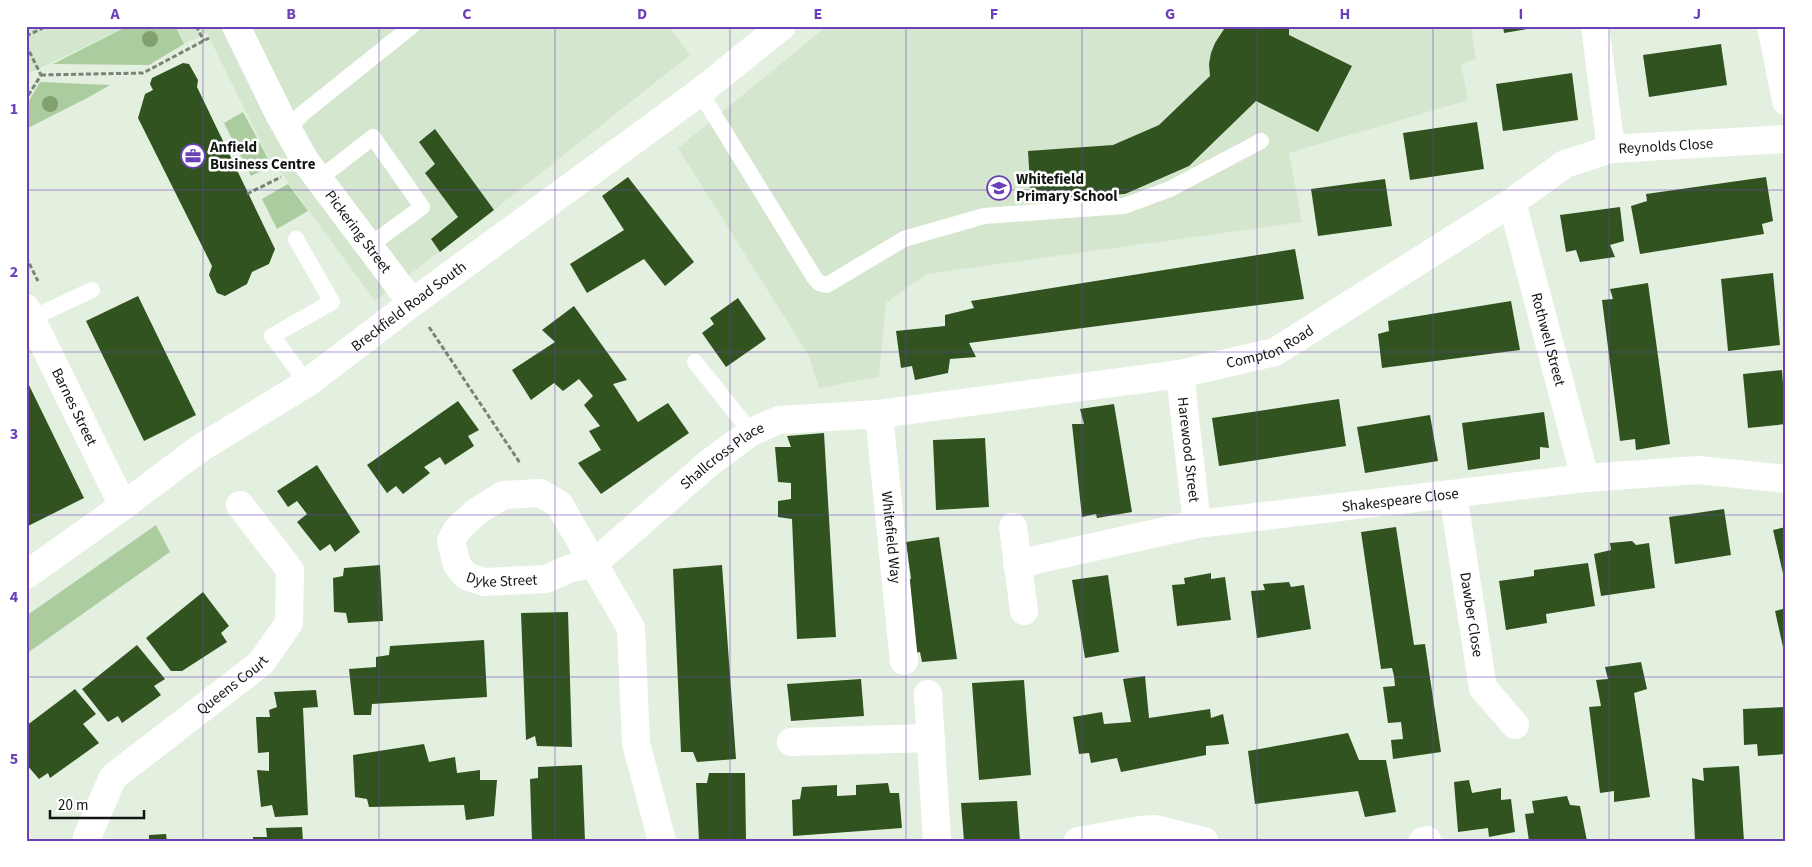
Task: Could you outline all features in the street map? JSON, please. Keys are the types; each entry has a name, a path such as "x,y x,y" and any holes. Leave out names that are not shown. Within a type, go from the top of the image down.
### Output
{"street":[{"name":"Pickering Street","path":"236,26 279,114 306,162 412,303"},
{"name":"Breckfield Road South","path":"26,575 199,449 307,383 412,303 700,92 782,26"},
{"name":"Reynolds Close","path":"1595,26 1611,149 1786,139"},
{"path":"1771,26 1786,101"},
{"name":"Compton Road","path":"879,414 1180,374 1275,352 1512,202 1565,164 1611,149"},
{"name":"Rothwell Street","path":"1512,202 1585,478"},
{"name":"Barnes Street","path":"33,304 123,506"},
{"name":"Harewood Street","path":"1180,374 1197,524"},
{"name":"Shallcross Place","path":"594,564 709,463 751,432 779,420 879,414"},
{"name":"Whitefield Way","path":"879,414 904,661"},
{"name":"Shakespeare Close","path":"1017,564 1197,524 1585,478 1698,470 1786,479"},
{"path":"540,493 559,504 631,628 636,743 662,841"},
{"name":"Dyke Street","path":"540,493 503,495 476,512 457,530 451,540 457,566 466,576 484,582 546,579 571,568 594,564"},
{"name":"Dawber Close","path":"1453,494 1483,688 1515,725"},
{"name":"Queens Court","path":"87,841 87,836 113,777 262,663 289,623 290,570 240,505"},
{"path":"1012,527 1024,611"},
{"path":"928,694 937,841"},
{"path":"791,742 931,738"},
{"path":"1092,840 1140,830 1155,830 1204,841"}],"lane":[{"path":"291,134 295,122 302,114 412,26"},
{"path":"700,92 805,263 819,283 827,285 904,240 984,216 1124,206 1170,189 1261,141"},
{"path":"319,179 373,138 422,207 369,246"},
{"path":"296,239 332,302 272,336 307,383"},
{"path":"33,304 92,290"},
{"path":"695,362 751,432"}],"path":[{"path":"26,36 47,26"},
{"path":"41,75 143,73 204,41 196,26"},
{"path":"26,45 41,75"},
{"path":"26,99 41,75"},
{"path":"26,257 33,304"},
{"path":"412,303 540,493"},
{"path":"520,463 530,464"}],"shaded area":[{"path":"26,26 128,26 26,75"},
{"path":"175,26 668,26 690,55 494,210 375,301 265,151 207,33 184,44"},
{"name":"Whitefield Primary School","path":"827,26 1471,26 1476,59 1461,64 1468,100 1289,153 1302,222 926,274 886,303 879,377 819,388 809,356 678,148"}],"green space":[{"path":"128,26 175,26 184,44 149,65 53,64"},
{"path":"40,82 110,85 26,129 26,106"},
{"path":"243,112 272,166 251,176 224,123"},
{"path":"288,184 308,211 277,229 262,199"},
{"path":"156,525 170,552 26,654 26,616"}],"building":[{"path":"1226,26 1289,26 1289,35 1352,66 1318,132 1256,101 1189,166 1125,194 1031,199 1028,151 1113,145 1159,125 1210,76 1209,64 1211,53"},
{"path":"1503,26 1539,26 1539,27 1504,33"},
{"path":"1721,44 1727,85 1649,97 1643,55"},
{"name":"Anfield Business Centre","path":"183,63 189,64 198,80 197,87 275,249 269,264 252,272 247,284 225,296 217,293 209,275 212,266 138,118 145,94 153,90 150,84 152,78"},
{"path":"1572,73 1578,120 1503,131 1496,84"},
{"path":"1477,122 1484,169 1410,180 1403,133"},
{"path":"435,129 494,210 440,252 431,239 458,217 425,173 435,164 419,142"},
{"path":"628,177 694,262 665,286 644,259 587,293 570,264 624,230 602,196"},
{"path":"1766,177 1773,221 1762,224 1764,234 1640,254 1631,206 1647,201 1646,194"},
{"path":"1385,179 1392,226 1318,236 1311,189"},
{"path":"1620,207 1624,241 1610,245 1615,257 1580,262 1576,250 1566,252 1560,215"},
{"path":"1295,249 1304,299 969,343 976,357 950,359 948,373 915,380 912,366 901,368 896,331 945,326 945,315 974,308 971,301"},
{"path":"1773,273 1780,345 1728,351 1721,279"},
{"path":"1648,283 1670,444 1636,450 1635,439 1620,441 1602,300 1613,299 1610,289"},
{"path":"138,296 196,415 144,441 86,321"},
{"path":"738,298 766,339 726,367 702,333 714,324 710,318"},
{"path":"1511,301 1520,350 1382,368 1378,334 1389,331 1388,321"},
{"path":"574,306 627,380 613,384 638,422 668,403 689,433 601,494 578,463 601,450 589,431 600,426 584,405 593,396 579,379 563,391 554,383 531,400 512,370 555,342 542,330"},
{"path":"1782,370 1786,424 1748,428 1743,374"},
{"path":"26,379 84,498 26,527"},
{"path":"1339,399 1346,446 1219,466 1212,418"},
{"path":"458,401 479,430 468,436 474,446 445,465 440,457 424,467 430,473 403,494 396,486 387,493 367,465"},
{"path":"1114,404 1132,512 1097,518 1096,514 1082,517 1072,424 1084,424 1080,409"},
{"path":"1544,412 1549,448 1540,447 1540,459 1468,470 1462,423"},
{"path":"1430,415 1438,461 1365,473 1357,427"},
{"path":"824,433 836,637 797,639 792,519 778,517 778,501 791,499 791,483 778,482 775,447 791,447 787,436"},
{"path":"985,438 989,507 936,510 933,440"},
{"path":"317,465 360,532 335,552 330,544 320,551 297,522 307,514 297,501 288,507 277,491"},
{"path":"1724,509 1731,555 1675,564 1669,517"},
{"path":"1396,527 1414,645 1425,644 1441,752 1393,759 1391,740 1403,739 1401,722 1388,723 1383,687 1395,686 1394,676 1392,668 1381,669 1361,532"},
{"path":"1786,527 1786,582 1785,582 1773,530"},
{"path":"939,537 957,659 922,662 920,652 908,654 896,583 911,579 906,542"},
{"path":"1632,541 1636,545 1649,543 1655,588 1601,596 1594,554 1611,550 1610,543"},
{"path":"1588,563 1595,606 1546,614 1547,623 1506,630 1499,581 1534,576 1534,570"},
{"path":"380,565 383,621 348,623 346,613 334,612 333,578 343,576 344,568"},
{"path":"722,565 736,759 697,762 693,752 681,752 673,569"},
{"path":"1211,573 1211,579 1225,577 1231,620 1177,626 1172,585 1185,584 1184,578"},
{"path":"1108,575 1119,652 1085,658 1072,580"},
{"path":"1289,582 1291,587 1304,585 1311,629 1257,638 1251,591 1265,590 1263,584"},
{"path":"203,592 229,626 221,633 227,642 182,671 171,671 146,638"},
{"path":"1786,608 1786,656 1785,656 1775,611"},
{"path":"568,612 572,747 537,746 535,736 526,740 521,613"},
{"path":"484,640 487,697 372,704 371,715 354,715 349,669 376,667 376,657 389,655 390,646"},
{"path":"137,645 165,679 154,686 161,695 122,723 118,716 108,722 82,689"},
{"path":"1641,662 1647,689 1634,693 1650,797 1614,802 1614,791 1600,793 1589,707 1601,706 1596,680 1608,679 1605,667"},
{"path":"1145,676 1149,718 1210,709 1211,718 1223,714 1229,744 1206,746 1206,755 1121,772 1117,758 1091,763 1089,753 1079,754 1073,717 1102,712 1104,724 1131,722 1123,679"},
{"path":"861,679 864,716 791,721 787,684"},
{"path":"1024,680 1031,775 979,780 972,683"},
{"path":"75,689 96,714 83,724 99,743 50,778 48,773 39,779 26,764 26,726"},
{"path":"316,690 318,707 303,708 308,815 275,817 272,805 261,807 257,770 269,771 269,752 258,753 256,717 270,717 269,710 277,707 274,692"},
{"path":"1786,707 1786,754 1758,756 1757,744 1744,745 1743,709"},
{"path":"1348,733 1359,760 1386,760 1396,812 1365,817 1358,791 1255,804 1248,751"},
{"path":"424,744 429,762 455,757 457,773 480,770 480,780 497,780 494,816 466,820 464,805 369,807 367,799 355,797 353,755"},
{"path":"582,765 585,841 532,841 530,779 538,778 538,767"},
{"path":"1739,766 1744,841 1695,841 1692,778 1704,781 1703,768"},
{"path":"709,773 745,773 746,841 699,841 696,783 707,783"},
{"path":"1469,780 1472,793 1501,788 1501,800 1511,799 1515,832 1489,837 1488,828 1458,832 1454,782"},
{"path":"888,783 890,793 899,793 902,828 793,836 792,800 800,799 802,787 837,785 837,796 856,795 856,785"},
{"path":"1567,796 1570,805 1580,806 1587,841 1529,841 1525,814 1534,813 1532,801"},
{"path":"1017,801 1020,841 964,841 961,803"},
{"path":"302,827 303,841 253,841 253,837 267,837 266,828"},
{"path":"166,834 167,841 149,841 149,835"}],"place":[{"name":"Anfield Business Centre","path":"193,156"},
{"name":"Whitefield Primary School","path":"999,188"}]}
